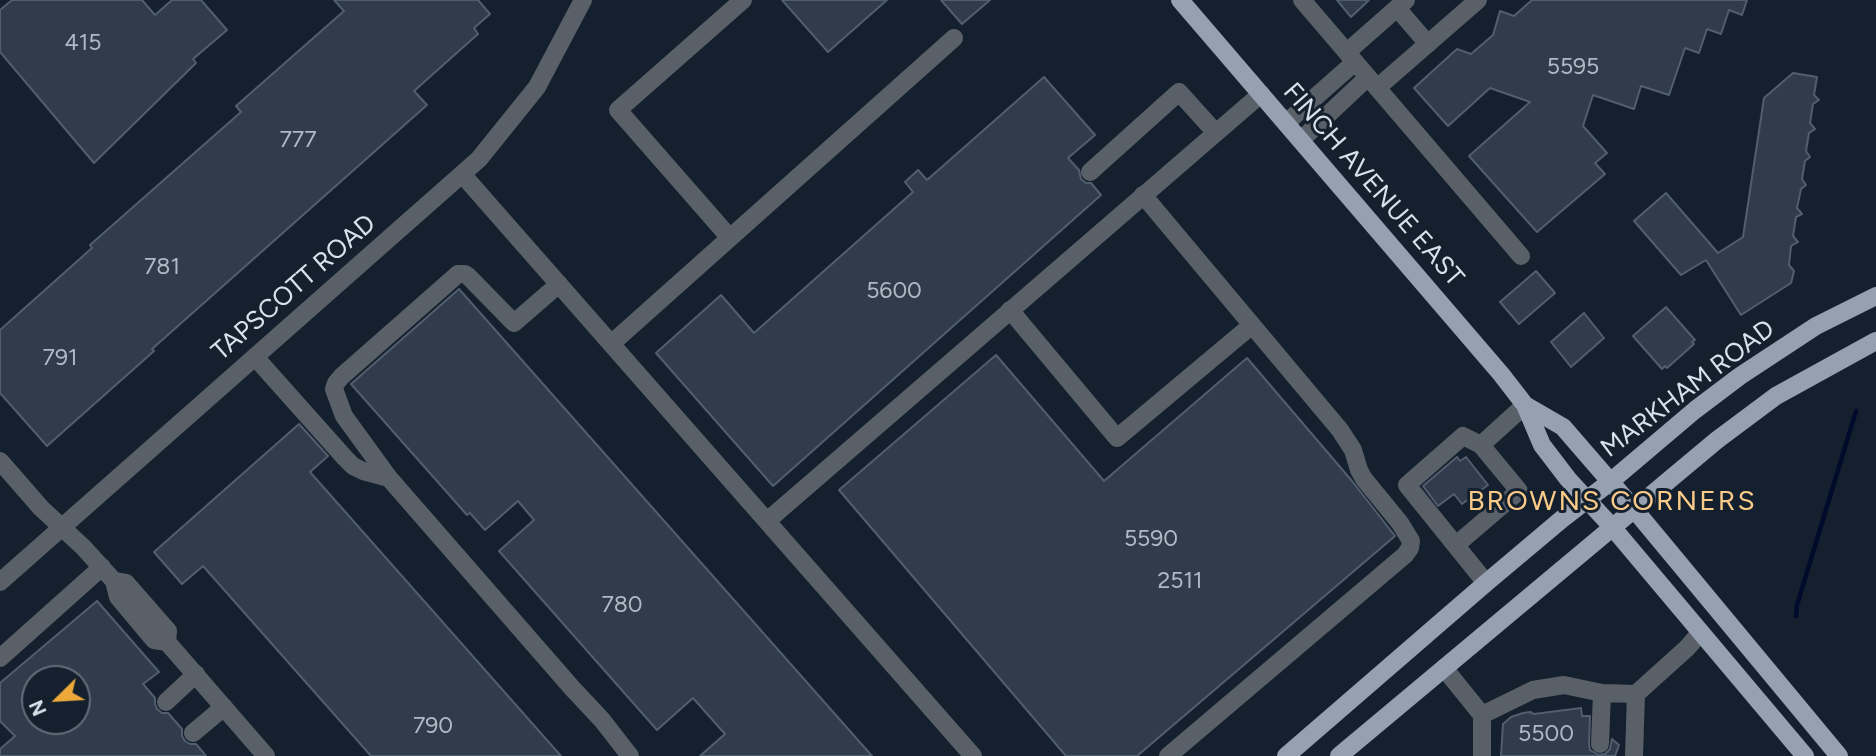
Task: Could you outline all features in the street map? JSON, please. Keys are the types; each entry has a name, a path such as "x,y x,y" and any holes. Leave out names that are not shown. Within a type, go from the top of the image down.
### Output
{"main road":[{"name":"FINCH AVENUE EAST","path":"1180,0 1501,374 1525,405 1542,445 1568,479 1613,528 1805,756"},
{"name":"MARKHAM ROAD","path":"1286,756 1486,583 1695,410 1740,376 1816,326 1876,296"},
{"path":"1339,756 1717,440 1776,396 1876,341"},
{"name":"FINCH AVENUE EAST","path":"1525,405 1563,427 1839,756"}],"street":[{"name":"TAPSCOTT ROAD","path":"0,582 479,159 537,87 583,0"},
{"path":"730,238 618,110 743,0"},
{"path":"1302,0 1521,256"},
{"path":"1301,140 1372,82 1428,44 1478,0"},
{"path":"1286,123 1402,4 1428,44"},
{"path":"611,344 954,38"},
{"path":"1090,172 1178,92 1216,133"},
{"path":"766,521 1261,94"},
{"path":"463,174 973,756"},
{"path":"1143,195 1348,442 1364,479 1400,523 1411,541 1405,555 1168,756"},
{"path":"559,284 514,323 468,276 458,274 342,376 334,389 353,429 389,478 602,720 630,756"},
{"path":"1010,310 1116,438 1252,325"},
{"path":"255,357 353,466 389,478"},
{"path":"1481,445 1525,405"},
{"path":"1456,545 1519,491 1481,445 1463,436 1407,485 1486,583"},
{"path":"1,462 41,508 108,574 117,597 154,640 167,642 267,756"},
{"path":"0,657 108,574"},
{"path":"1482,715 1533,690 1564,685 1602,693 1636,694 1700,633"},
{"path":"1444,668 1482,715 1482,756"},
{"path":"166,702 196,674"},
{"path":"1600,744 1602,693"},
{"path":"1634,756 1636,694"},
{"path":"193,733 224,707"}],"building":[{"path":"12,0 142,0 155,15 172,0 201,0 227,30 193,59 196,63 94,163 0,52 0,10"},
{"path":"334,0 478,0 490,14 474,28 478,34 414,91 427,105 47,446 0,393 0,330 92,248 90,245 241,112 236,106 344,11"},
{"path":"782,0 887,0 828,52"},
{"path":"941,0 990,0 962,24"},
{"path":"1337,0 1369,0 1351,17"},
{"path":"1532,0 1747,0 1742,15 1729,10 1721,34 1707,29 1699,53 1685,48 1669,95 1641,86 1634,109 1593,95 1583,126 1607,153 1595,163 1605,174 1537,232 1469,156 1530,102 1490,88 1448,126 1414,88 1457,49 1471,54 1493,35 1500,11 1514,16"},
{"path":"1793,73 1817,77 1814,95 1819,100 1813,104 1810,123 1815,129 1809,133 1806,151 1810,157 1805,161 1802,179 1806,185 1801,189 1797,208 1802,214 1796,217 1793,236 1798,242 1791,246 1789,265 1794,271 1791,283 1741,315 1706,260 1681,275 1634,221 1666,193 1718,253 1743,237 1764,98"},
{"path":"1044,77 1095,135 1068,158 1079,170 1081,179 1091,183 1101,195 773,486 656,353 721,295 754,333 913,192 905,182 918,170 927,180"},
{"path":"1536,271 1555,293 1519,324 1500,302"},
{"path":"459,289 872,756 700,756 725,734 693,698 657,730 499,551 534,520 518,501 485,530 470,513 467,515 351,384"},
{"path":"1666,307 1695,340 1692,342 1694,344 1667,368 1665,366 1662,369 1633,336"},
{"path":"1584,313 1604,338 1571,367 1551,342"},
{"path":"996,355 1104,481 1247,358 1395,536 1137,756 1066,756 839,490"},
{"path":"299,424 328,456 310,472 561,756 371,756 203,566 182,584 154,552"},
{"path":"1457,457 1460,461 1466,457 1488,485 1462,504 1454,494 1438,506 1423,486"},
{"path":"97,601 159,672 143,684 155,698 157,709 168,713 182,729 185,741 196,744 206,756 0,756 0,749 15,736 0,721 0,683 21,665 21,735 91,735 91,665 21,665"},
{"path":"1581,708 1582,716 1590,716 1590,750 1599,755 1605,754 1610,749 1612,739 1619,745 1615,756 1501,756 1503,724 1511,717 1530,712 1534,714"}],"waterway":[{"path":"1796,616 1797,605 1856,411"}],"district":[{"name":"BROWNS CORNERS","path":"1612,502"}]}
